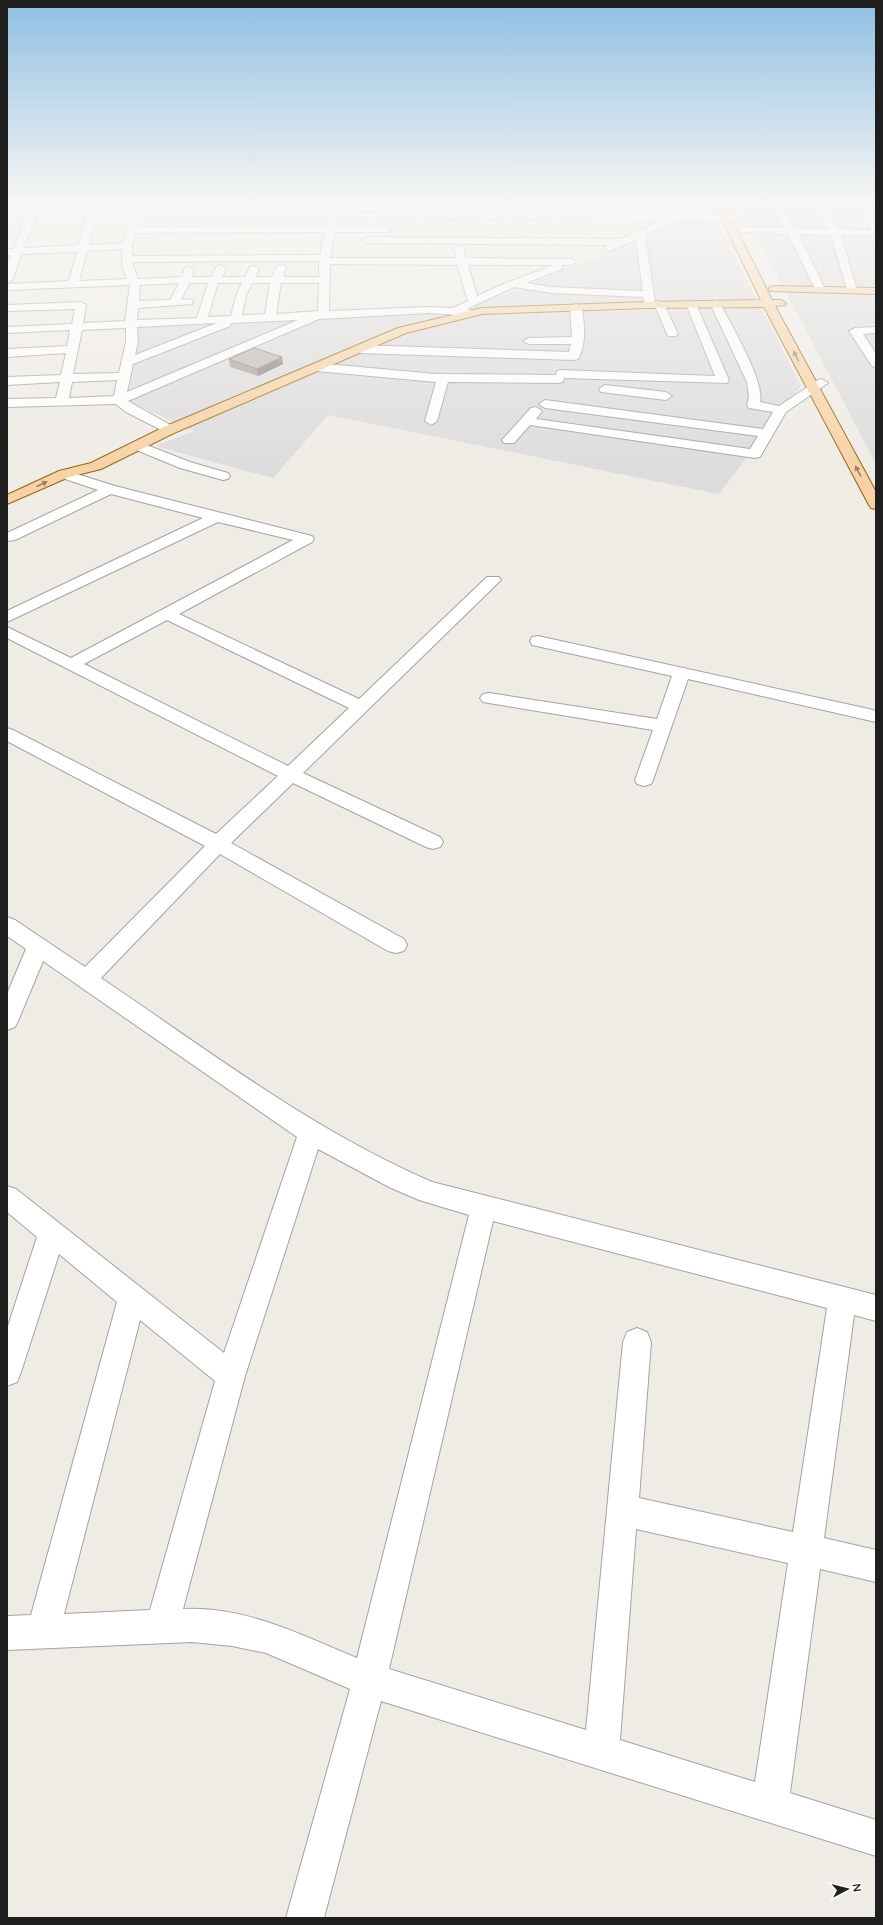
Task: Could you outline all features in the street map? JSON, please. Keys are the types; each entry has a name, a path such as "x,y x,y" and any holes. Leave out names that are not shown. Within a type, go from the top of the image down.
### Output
{"main road":[{"path":"762,292 876,482"},
{"path":"775,292 818,386 876,505"},
{"path":"7,500 64,474 96,466 169,430 402,330 472,308 482,311 576,307 652,301 691,304 781,303"},
{"path":"62,490 83,481 96,466"}],"street":[{"path":"119,400 123,376 132,342 134,292"},
{"path":"173,302 179,292"},
{"path":"185,292 209,296"},
{"path":"202,319 211,292"},
{"path":"133,305 173,302 226,292 288,292"},
{"path":"239,318 243,292"},
{"path":"323,313 325,292"},
{"path":"469,292 472,308"},
{"path":"7,330 323,313 380,313 429,310 455,311 472,308 500,292"},
{"path":"568,292 652,301"},
{"path":"651,292 652,301 672,334"},
{"path":"267,293 270,316"},
{"path":"715,303 753,382 756,398 753,405 781,410"},
{"path":"321,365 442,378 560,377 723,380 691,304"},
{"path":"7,308 81,305 62,401"},
{"path":"509,440 526,421 545,404 574,356 579,331 576,307"},
{"path":"7,403 119,400 323,313"},
{"path":"127,362 239,318"},
{"path":"876,330 855,331 876,363"},
{"path":"389,336 419,340 473,341"},
{"path":"520,341 578,340"},
{"path":"7,353 72,349"},
{"path":"358,349 574,356"},
{"path":"321,365 560,377 580,387"},
{"path":"7,381 123,376"},
{"path":"431,421 442,378"},
{"path":"526,421 755,454 756,448 781,410 818,386"},
{"path":"595,388 666,396"},
{"path":"119,400 130,409 169,430"},
{"path":"545,404 766,433"},
{"path":"139,446 185,465 223,476"},
{"path":"64,474 83,481 216,517 307,539 72,664"},
{"path":"10,537 110,488"},
{"path":"7,617 216,517"},
{"path":"87,979 218,844 493,580"},
{"path":"167,614 362,706"},
{"path":"7,632 291,775 433,842"},
{"path":"538,641 863,712 876,717"},
{"path":"644,780 682,673"},
{"path":"489,698 663,726"},
{"path":"7,734 218,844 396,945"},
{"path":"7,925 311,1133 398,1179 428,1192 876,1308"},
{"path":"7,1021 38,947"},
{"path":"162,1626 231,1376 311,1133"},
{"path":"7,1197 231,1376"},
{"path":"305,1918 369,1680 484,1206"},
{"path":"7,1372 52,1233"},
{"path":"43,1632 132,1296"},
{"path":"770,1805 842,1299"},
{"path":"601,1752 637,1342"},
{"path":"623,1510 876,1566"},
{"path":"7,1633 192,1625 232,1630 267,1637 369,1680 876,1838"}],"shaded area":[{"path":"511,292 753,292 801,386 719,494 328,415 273,478 155,446 194,431 131,402 130,383 139,327 436,313 478,305"},
{"path":"786,292 876,292 876,464"}],"building":[{"path":"254,348 282,357 257,369 229,359"}]}
